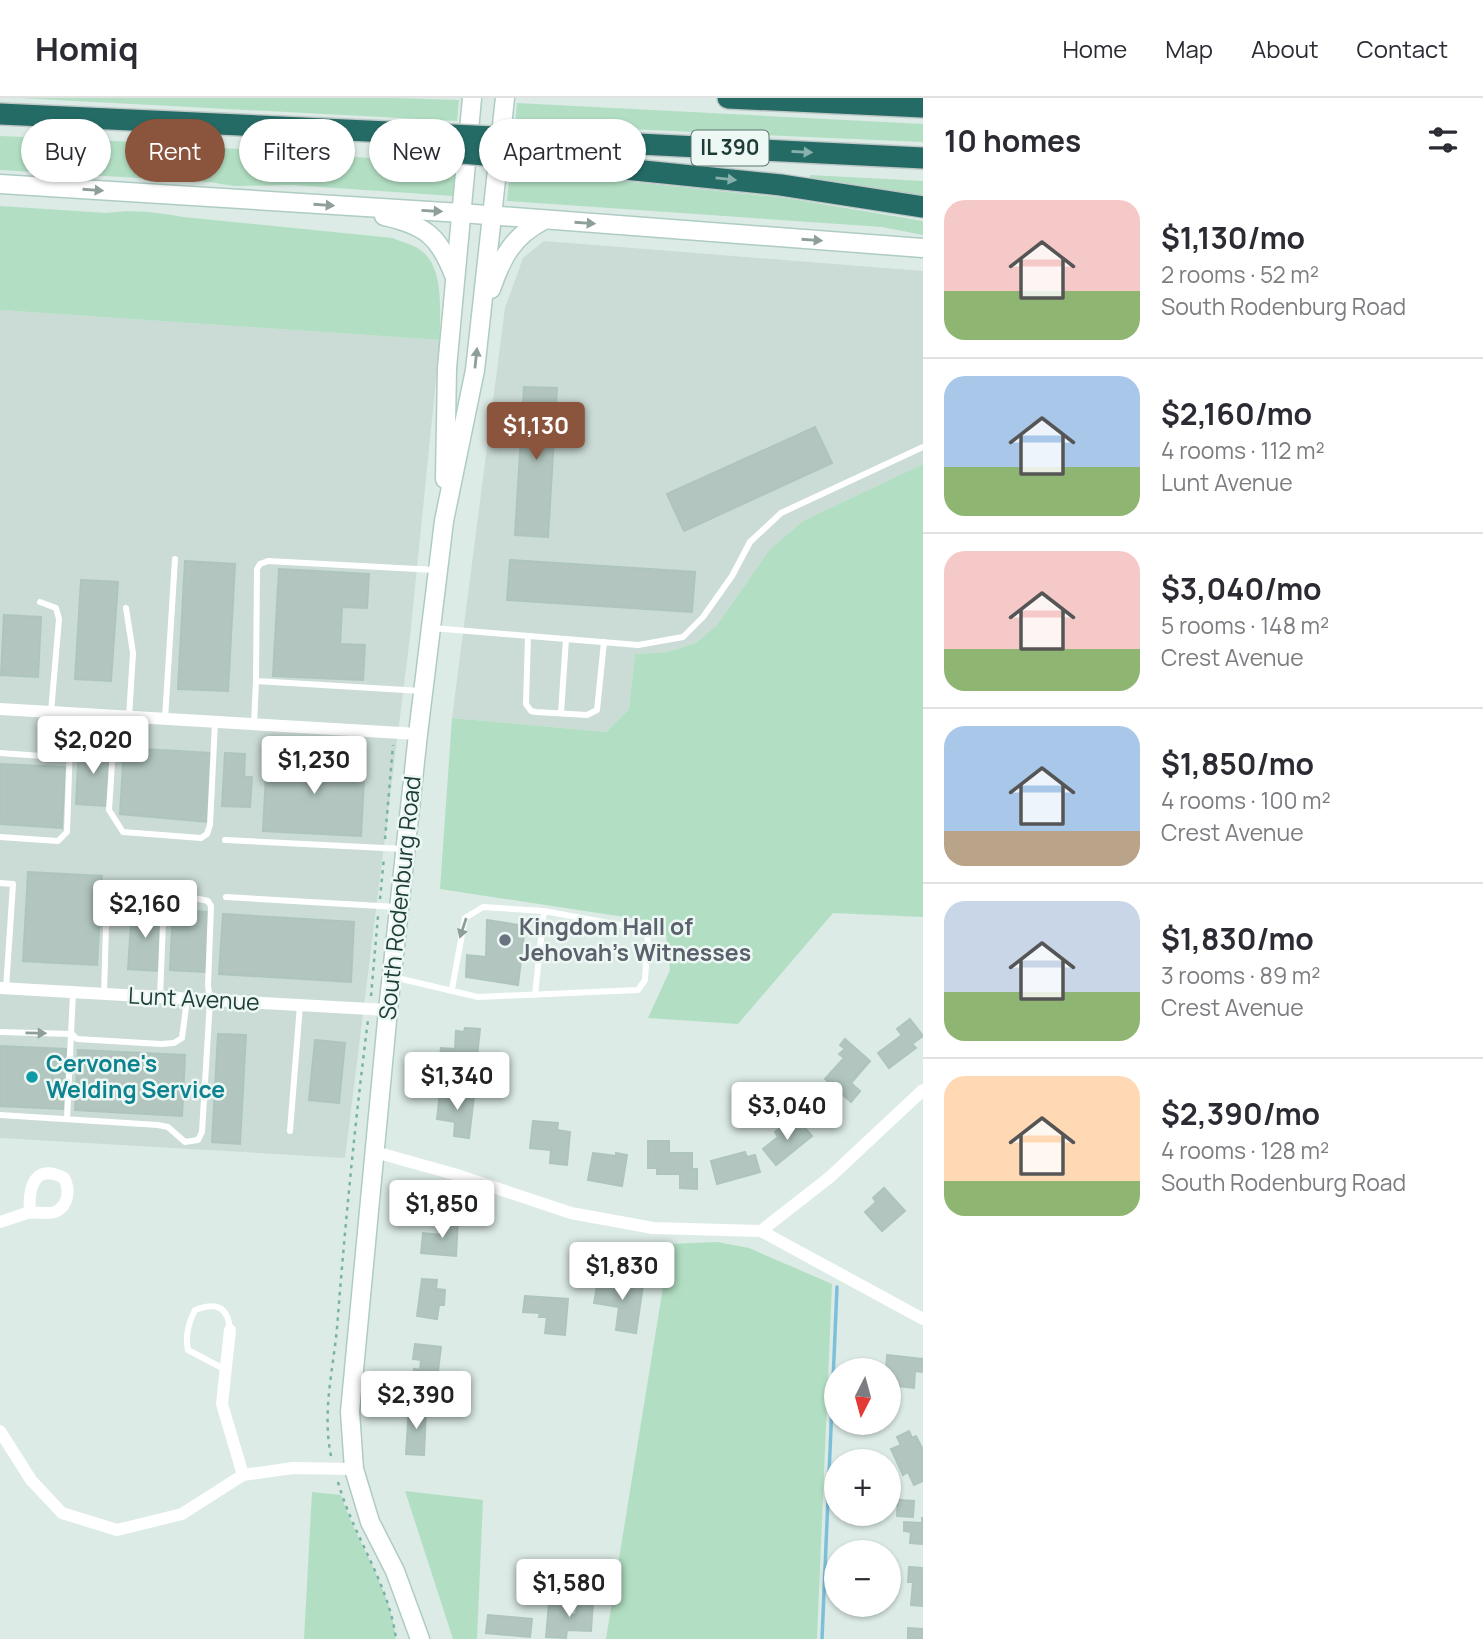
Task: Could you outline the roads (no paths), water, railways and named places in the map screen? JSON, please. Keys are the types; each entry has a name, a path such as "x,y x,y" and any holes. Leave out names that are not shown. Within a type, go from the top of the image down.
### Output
{"highway":[{"name":"IL 390","path":"728,98 923,107"},
{"name":"IL 390","path":"0,114 479,145"},
{"name":"IL 390","path":"646,152 923,158"},
{"path":"646,165 923,207"}],"street":[{"name":"South Rodenburg Road","path":"444,521 447,368 472,98"},
{"name":"South Rodenburg Road","path":"420,1639 396,1571 370,1522 354,1469 350,1412 391,977 418,734 444,521 475,370 505,98"},
{"path":"0,184 492,215 923,248"},
{"path":"354,207 416,226 436,239 445,253 455,279"},
{"path":"481,319 500,263 526,229 544,220"},
{"path":"0,709 418,734"},
{"name":"Lunt Avenue","path":"3,989 388,1010"},
{"path":"761,1231 830,1177 923,1090"},
{"path":"375,1152 454,1174 571,1213 653,1228 761,1231 923,1319"},
{"path":"0,1222 30,1212"},
{"path":"230,1330 222,1404 243,1475"},
{"path":"0,1431 31,1480 62,1513 117,1530 182,1514 243,1475 293,1468 354,1469"}],"lane":[{"path":"431,628 638,645 683,637 703,617 733,576 750,542 781,513 923,447"},
{"path":"165,719 176,559"},
{"path":"254,724 257,569 260,564 268,561 438,570"},
{"path":"40,602 56,608 59,619 51,712"},
{"path":"126,608 133,653 129,717"},
{"path":"528,636 528,708 531,711 587,715 597,710 604,642"},
{"path":"562,713 566,639"},
{"path":"256,681 424,691"},
{"path":"0,837 58,841 67,832 71,713"},
{"path":"115,716 108,810 111,817 123,832 201,838 207,834 210,825 215,722"},
{"path":"0,753 70,758"},
{"path":"225,840 406,849"},
{"path":"0,883 13,884 3,989"},
{"path":"104,994 107,890"},
{"path":"0,1115 168,1126 185,1142 198,1140 202,1132 210,1000 208,986 211,906 208,901 199,899 134,895"},
{"path":"160,997 164,897"},
{"path":"226,897 399,907"},
{"path":"391,977 478,997 638,990 645,980 648,933 641,929 544,911 483,907 465,918 452,989"},
{"path":"535,995 544,911"},
{"path":"67,1119 73,993"},
{"path":"0,1032 72,1034 77,1039 174,1043 182,1038 187,999"},
{"path":"290,1131 299,1005"},
{"path":"226,1370 188,1350 186,1343 195,1310 209,1304 221,1308 229,1317 230,1330"}],"waterway":[{"path":"822,1639 837,1287"}],"place":[{"name":"Kingdom Hall of Jehovah's Witnesses","path":"505,940"},
{"name":"Cervone's Welding Service","path":"32,1077"}]}
